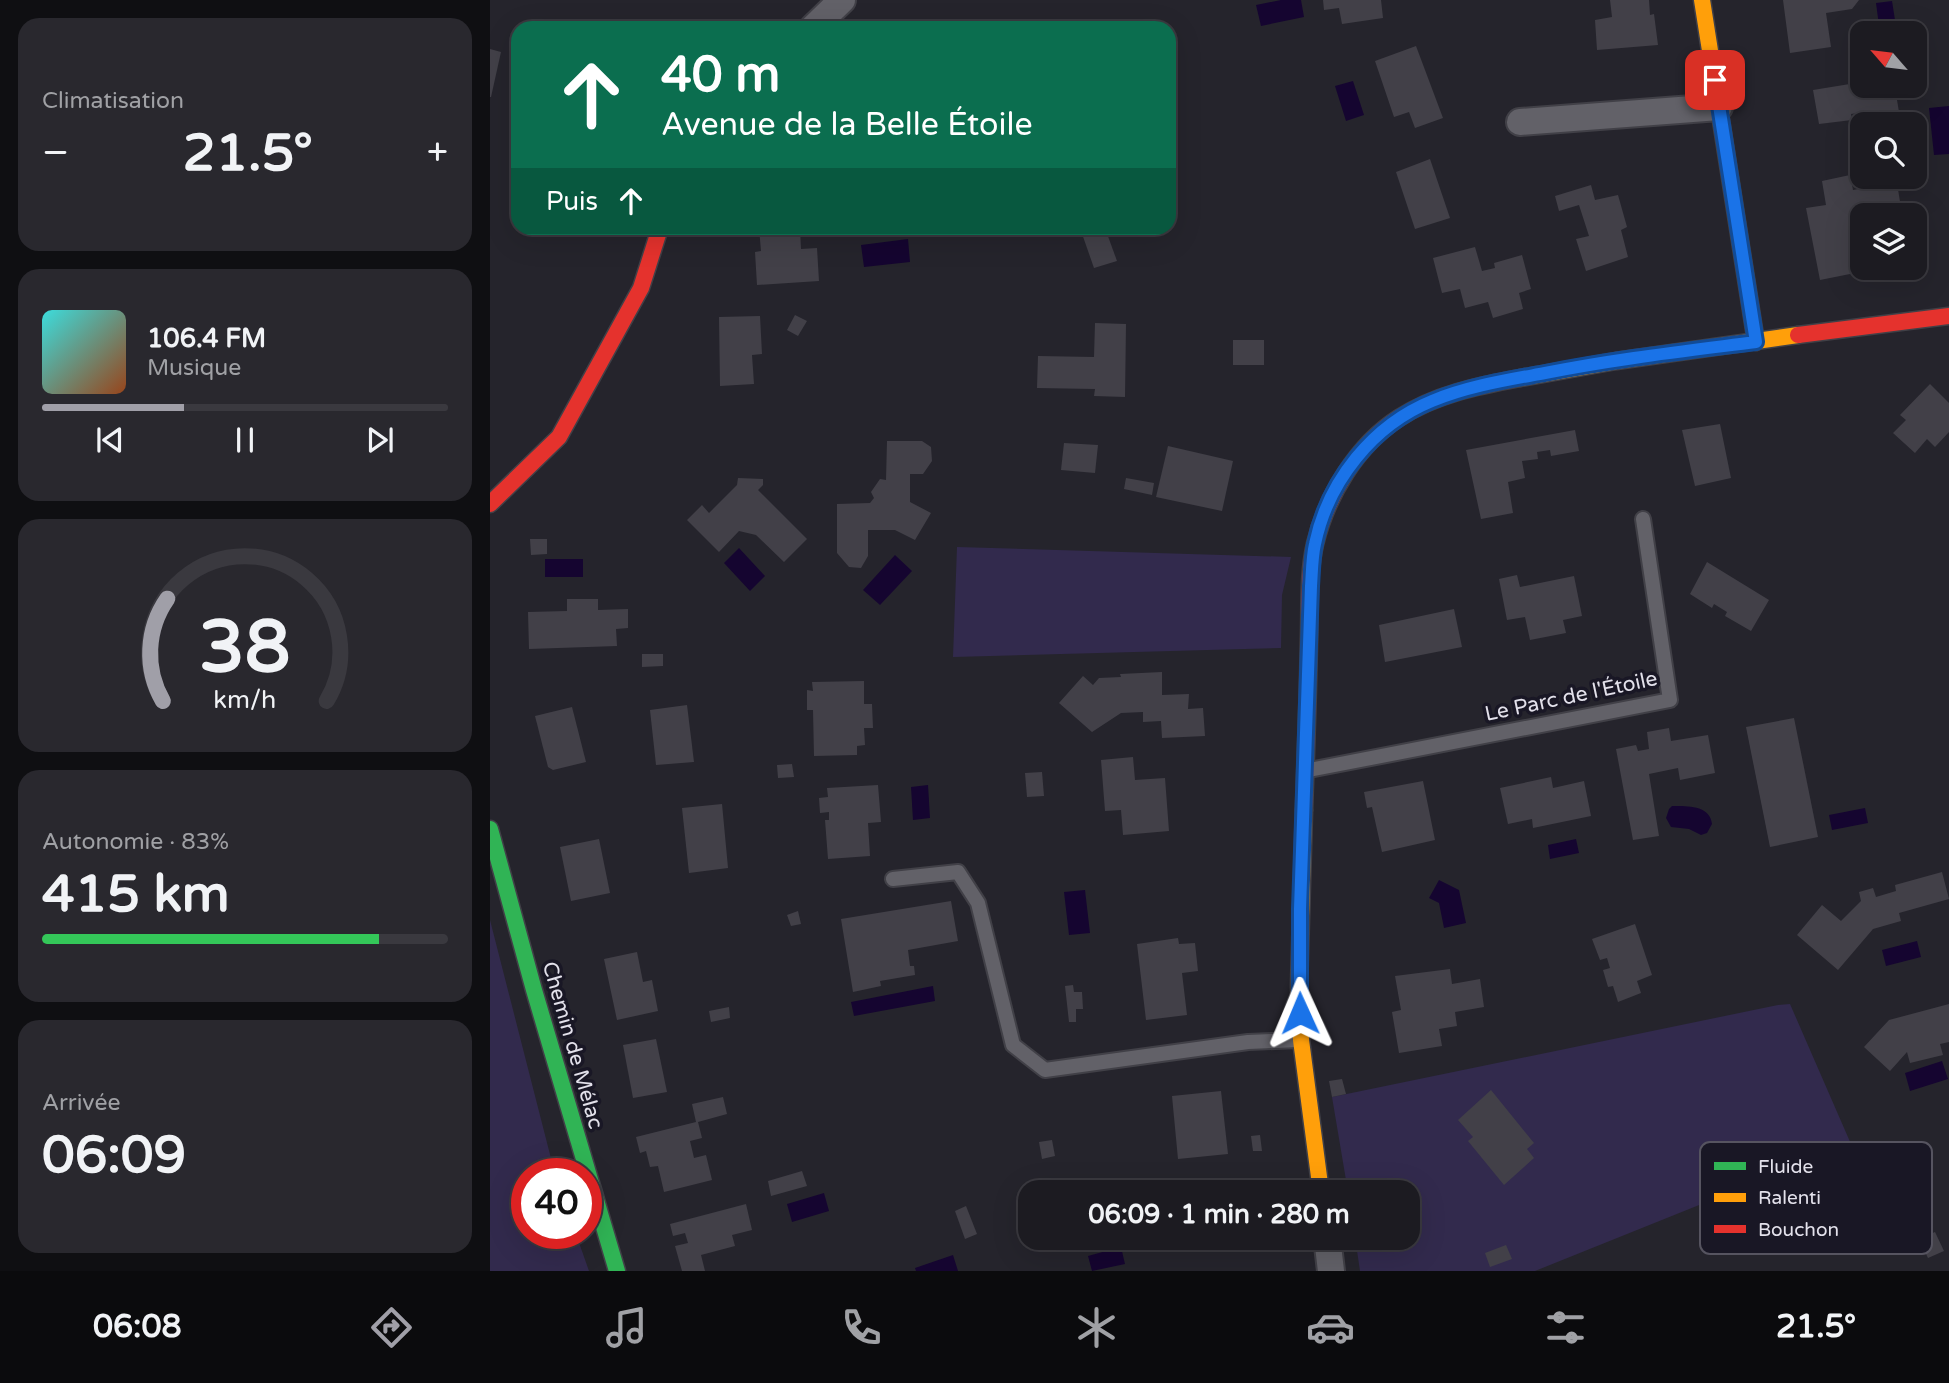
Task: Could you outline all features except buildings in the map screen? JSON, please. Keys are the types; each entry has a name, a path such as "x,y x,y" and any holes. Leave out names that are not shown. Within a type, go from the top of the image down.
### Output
{"street":[{"path":"820,21 842,0"},
{"path":"1702,0 1756,342"},
{"path":"1520,122 1719,107"},
{"path":"490,504 559,437 641,288 658,235"},
{"path":"1319,1180 1301,1040 1303,830 1315,545 1325,509 1342,476 1367,445 1397,419 1431,401 1470,388 1559,370 1705,348 1949,316"},
{"name":"Chemin de Mélac","path":"490,829 534,990 617,1271"},
{"path":"1329,1250 1331,1271"}],"lane":[{"name":"Le Parc de l'Étoile","path":"1305,770 1671,700 1643,519"},
{"path":"893,878 958,872 978,903 1013,1045 1045,1070 1248,1042 1301,1040"}],"shaded area":[{"path":"1281,0 1301,0 1304,17 1261,26 1256,5"},
{"path":"1892,1 1895,21 1878,21 1876,3"},
{"path":"1353,81 1364,115 1346,121 1335,86"},
{"path":"1949,106 1949,154 1934,155 1929,108"},
{"path":"908,239 910,262 864,267 861,245"},
{"path":"957,547 1291,557 1282,595 1281,648 953,657"},
{"path":"739,548 765,576 750,591 724,563"},
{"path":"895,555 912,571 880,605 863,590"},
{"path":"545,559 583,559 583,577 545,577"},
{"path":"928,785 930,818 913,820 911,787"},
{"path":"1672,806 1697,808 1707,813 1712,824 1707,833 1701,835 1689,829 1671,827 1666,818"},
{"path":"1865,808 1868,823 1832,830 1829,815"},
{"path":"1576,839 1579,853 1550,859 1548,845"},
{"path":"1439,880 1459,890 1466,923 1444,928 1439,903 1429,898"},
{"path":"1085,890 1090,933 1069,935 1064,892"},
{"path":"490,920 551,1158 511,1158 511,1249 581,1249 589,1271 490,1271"},
{"path":"1917,941 1921,957 1886,966 1882,950"},
{"path":"933,986 935,1001 854,1016 851,1002"},
{"path":"1790,1004 1850,1142 1700,1142 1700,1205 1535,1271 1360,1271 1357,1250 1420,1250 1420,1180 1346,1180 1332,1097"},
{"path":"1942,1061 1948,1079 1910,1091 1905,1073"},
{"path":"824,1193 829,1211 792,1222 787,1204"},
{"path":"1122,1250 1125,1264 1092,1271 1088,1256"},
{"path":"953,1255 958,1271 916,1271 915,1268"}],"traffic: fast":[{"path":"490,829 534,990 617,1271"}],"traffic: slow":[{"path":"1702,0 1756,342"},
{"path":"1520,378 1616,361 1798,335"},
{"path":"1304,810 1299,987 1301,1040 1319,1180"}],"traffic: jam":[{"path":"490,504 559,437 641,288 658,235"},
{"path":"1798,335 1949,316"},
{"path":"1304,810 1311,567 1327,507 1357,457 1370,442 1399,418 1442,397 1520,378"}],"route":[{"path":"1300,1013 1300,909 1311,586 1315,545 1325,509 1342,476 1367,445 1397,419 1431,401 1470,388 1559,370 1756,342 1715,80"}]}
